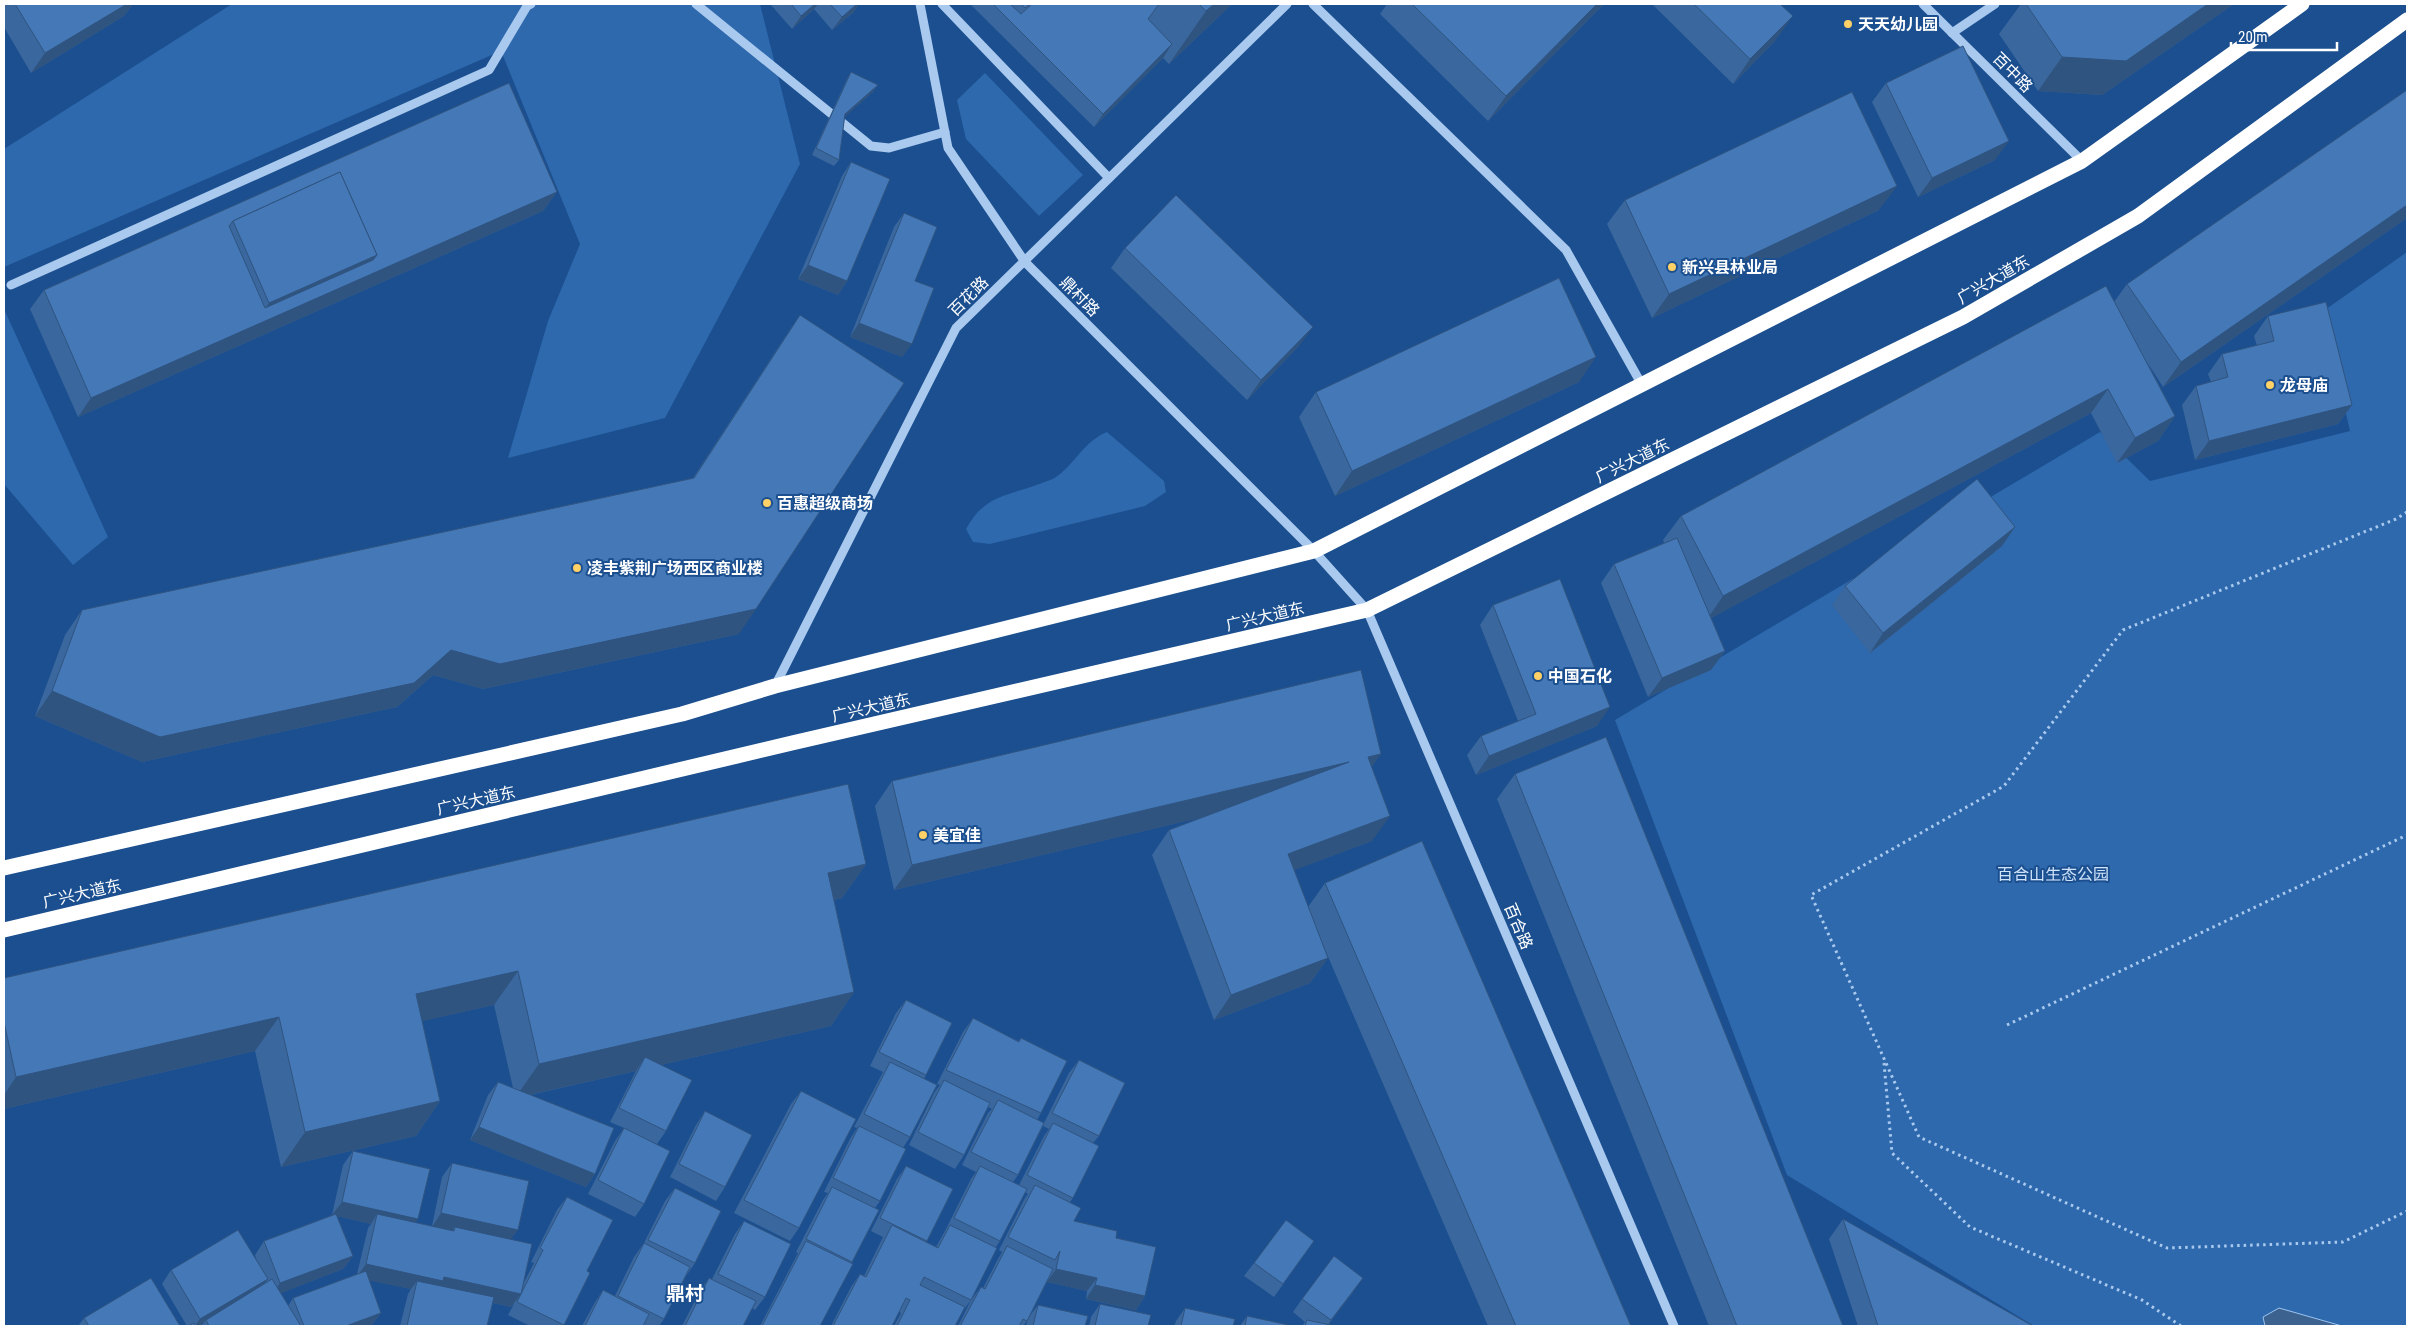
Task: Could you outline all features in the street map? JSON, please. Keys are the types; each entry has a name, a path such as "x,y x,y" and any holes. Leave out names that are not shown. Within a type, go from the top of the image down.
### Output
{"highway":[{"path":"4,868 682,714 775,686 1314,551 2082,161 2302,4"},
{"name":"广兴大道东","path":"4,930 782,745 1367,610 1962,317 2138,216 2407,20"}],"street":[{"path":"11,286 489,70 527,6 532,4"},
{"path":"696,4 871,146 889,148 945,132"},
{"name":"鼎村路","path":"920,4 948,148 1024,262 1314,551"},
{"path":"942,4 1109,178"},
{"name":"百花路","path":"775,686 956,328 1287,4"},
{"path":"1313,4 1566,250 1642,385"},
{"name":"百中路","path":"1923,4 2082,161"},
{"path":"1952,33 1995,4"},
{"name":"百合路","path":"1314,551 1367,610 1674,1326"}],"path":[{"path":"2407,512 2396,519 2123,630 2004,786 1811,895 1919,1137 2167,1248 2343,1242 2407,1211"},
{"path":"2007,1025 2407,835"},
{"path":"1884,1060 1892,1153 1970,1227 2142,1300 2181,1326"}],"green space":[{"path":"232,4 760,4 800,164 665,418 508,458 548,321 580,244 501,51 4,267 4,149"},
{"path":"985,73 1083,175 1039,216 966,139 957,100"},
{"name":"百合山生态公园","path":"2407,252 2407,1326 2034,1326 1787,1175 1615,720 2100,432 2150,481 2350,431 2322,312"},
{"path":"4,309 108,537 73,565 4,484"},
{"path":"1107,432 1164,481 1166,492 1145,506 990,544 973,542 966,529 973,518 989,502 1054,478 1063,472 1092,441"}],"shaded area":[{"path":"2279,1308 2342,1326 2265,1326 2263,1317"}],"building":[{"path":"15,4 127,4 45,53"},
{"path":"791,4 815,4 801,16"},
{"path":"830,4 857,4 842,17"},
{"path":"993,4 1010,4 1021,14 1032,4 1159,4 1148,19 1172,44 1103,114"},
{"path":"1021,4 1030,4 1025,8"},
{"path":"1199,4 1214,4 1206,11"},
{"path":"1412,4 1597,4 1506,96"},
{"path":"1694,4 1780,4 1793,16 1750,59"},
{"path":"2026,4 2208,4 2126,61 2062,57"},
{"path":"1963,46 2009,141 1932,178 1886,83"},
{"path":"851,72 878,85 845,114 839,160 816,148"},
{"path":"509,83 557,192 91,398 44,290","holes":["340,172 377,255 373,260 265,308 229,226 233,221"]},
{"path":"2407,90 2407,205 2181,362 2127,284"},
{"path":"1852,92 1897,186 1669,294 1625,200"},
{"path":"851,162 890,179 847,281 808,265"},
{"path":"340,172 377,255 269,303 233,221"},
{"path":"1176,195 1313,327 1261,380 1125,248"},
{"path":"904,213 937,227 915,281 934,288 912,344 859,323"},
{"path":"1559,278 1596,357 1352,471 1316,392"},
{"path":"2106,286 2175,416 2135,438 2108,389 1723,596 1681,516"},
{"name":"龙母庙","path":"2326,302 2352,405 2209,441 2196,386 2228,377 2222,354 2274,341 2268,316"},
{"name":"凌丰紫荆广场西区商业楼","path":"800,315 904,383 756,609 500,664 451,650 414,683 160,737 52,691 82,610 694,478"},
{"path":"1977,479 2015,527 1883,633 1845,586"},
{"path":"1677,538 1725,651 1662,678 1614,564"},
{"name":"中国石化","path":"1560,579 1610,707 1489,756 1481,736 1536,714 1493,605"},
{"path":"1361,670 1381,754 1368,757 1390,816 1288,854 1328,958 1231,995 1169,830 1349,762 912,865 892,781"},
{"path":"1606,737 1843,1326 1737,1326 1515,774"},
{"path":"848,784 866,864 828,873 854,992 539,1064 518,971 416,994 440,1101 305,1132 279,1017 16,1077 4,1022 4,978"},
{"path":"1422,841 1631,1326 1516,1326 1325,883"},
{"path":"906,1000 952,1023 926,1075 879,1052"},
{"path":"973,1018 1019,1042 1021,1038 1067,1061 1041,1113 946,1070"},
{"path":"645,1057 692,1080 666,1131 619,1108"},
{"path":"1079,1060 1125,1083 1099,1136 1052,1113"},
{"path":"890,1062 937,1085 910,1137 864,1114"},
{"path":"944,1080 990,1103 964,1155 918,1132"},
{"path":"498,1082 614,1128 595,1174 479,1127"},
{"path":"801,1091 856,1119 799,1228 744,1200"},
{"path":"998,1100 1044,1123 1018,1175 971,1152"},
{"path":"705,1111 752,1135 725,1187 679,1164"},
{"path":"1053,1123 1099,1146 1073,1198 1027,1175"},
{"path":"859,1126 906,1149 880,1201 833,1178"},
{"path":"624,1128 670,1151 644,1204 598,1180"},
{"path":"353,1151 430,1169 418,1219 342,1202"},
{"path":"452,1163 529,1181 518,1230 441,1213"},
{"path":"906,1166 953,1189 927,1241 880,1218"},
{"path":"980,1166 1027,1189 1000,1241 954,1218"},
{"path":"1035,1185 1081,1208 1074,1221 1117,1231 1116,1238 1156,1247 1145,1296 1095,1285 1097,1278 1056,1269 1060,1251 1055,1260 1008,1237"},
{"path":"832,1187 879,1210 852,1262 806,1239"},
{"path":"675,1188 721,1211 695,1263 648,1240"},
{"path":"567,1197 613,1220 587,1271 590,1273 564,1325 517,1302 543,1250 540,1248"},
{"path":"336,1214 353,1256 280,1283 264,1241"},
{"path":"377,1214 454,1231 455,1227 532,1244 521,1294 444,1277 443,1281 366,1264"},
{"path":"1843,1219 2033,1326 1878,1326"},
{"path":"1286,1220 1314,1241 1283,1284 1254,1263"},
{"path":"744,1221 791,1244 765,1297 718,1274"},
{"path":"892,1225 938,1248 950,1225 997,1248 971,1300 924,1277 920,1285 965,1307 955,1326 897,1326 910,1300 906,1298 892,1326 833,1326 860,1274 866,1277"},
{"path":"238,1230 268,1279 200,1319 171,1270"},
{"path":"806,1241 853,1264 820,1326 762,1326"},
{"path":"644,1243 690,1267 664,1319 618,1296"},
{"path":"1007,1246 1053,1269 1027,1321 1023,1319 1019,1326 960,1326 981,1287 985,1289"},
{"path":"1334,1256 1363,1278 1331,1320 1302,1299"},
{"path":"366,1271 381,1313 346,1326 304,1326 293,1298"},
{"path":"151,1278 180,1326 89,1326 84,1318"},
{"path":"709,1278 756,1301 743,1326 685,1326"},
{"path":"272,1279 301,1326 209,1326 206,1320"},
{"path":"417,1281 494,1297 487,1326 407,1326"},
{"path":"603,1290 649,1314 643,1326 585,1326"},
{"path":"1100,1304 1151,1315 1148,1326 1095,1326"},
{"path":"1038,1305 1088,1316 1085,1326 1033,1326"},
{"path":"1185,1308 1235,1319 1233,1326 1181,1326"},
{"path":"1247,1316 1293,1326 1245,1326"},
{"path":"1307,1320 1335,1326 1305,1326"}],"place":[{"name":"天天幼儿园","path":"1848,24"},
{"name":"新兴县林业局","path":"1672,267"},
{"name":"龙母庙","path":"2270,385"},
{"name":"百惠超级商场","path":"767,503"},
{"name":"凌丰紫荆广场西区商业楼","path":"577,568"},
{"name":"中国石化","path":"1538,676"},
{"name":"美宜佳","path":"923,835"}],"district":[{"name":"鼎村","path":"685,1293"}]}
